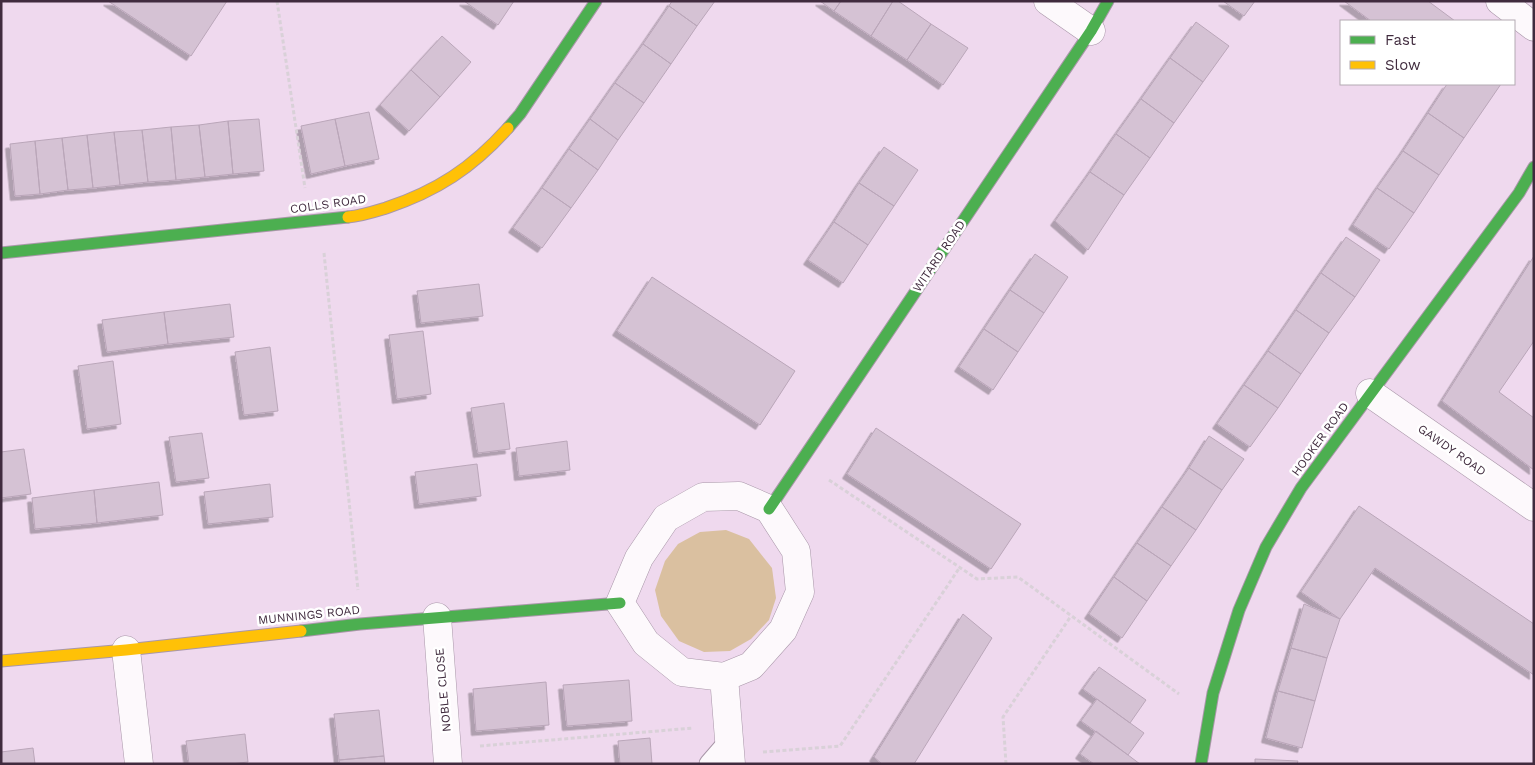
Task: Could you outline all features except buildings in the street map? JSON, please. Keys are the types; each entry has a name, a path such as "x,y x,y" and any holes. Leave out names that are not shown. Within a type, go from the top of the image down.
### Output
{"street":[{"name":"COLLS ROAD","path":"1,253 360,216 410,200 454,177 488,150 520,114 596,1"},
{"path":"1048,1 1090,31"},
{"name":"WITARD ROAD","path":"769,509 1090,31 1108,1"},
{"path":"1500,1 1534,27"},
{"name":"HOOKER ROAD","path":"1201,764 1213,693 1239,610 1266,547 1301,488 1519,194 1534,167"},
{"name":"GAWDY ROAD","path":"1370,393 1534,507"},
{"path":"739,496 769,509 796,551 800,592 783,630 751,666 724,677 682,672 646,643 620,602 639,558 666,518 703,497 739,496"},
{"name":"MUNNINGS ROAD","path":"1,661 126,650 360,624 620,602"},
{"name":"NOBLE CLOSE","path":"437,617 448,756"},
{"path":"126,650 139,764"},
{"path":"724,677 726,750"}],"path":[{"path":"277,1 309,221"},
{"path":"321,220 360,624"},
{"path":"801,462 977,580 1018,578 1209,716"},
{"path":"448,756 840,746 960,568"},
{"path":"1006,764 1003,717 1071,616"}],"shaded area":[{"path":"726,530 749,539 772,568 776,598 769,620 751,639 730,651 704,652 679,641 661,616 655,590 665,561 678,544 700,532"}],"traffic: fast":[{"path":"508,128 520,114 596,1"},
{"path":"769,509 1091,31 1108,1"},
{"path":"1201,764 1213,693 1239,610 1266,547 1301,488 1519,193 1534,167"},
{"path":"1,253 348,217"},
{"path":"301,631 360,624 620,603"}],"traffic: slow":[{"path":"348,217 386,208 438,186 481,155 508,128"},
{"path":"1,661 301,631"}]}
